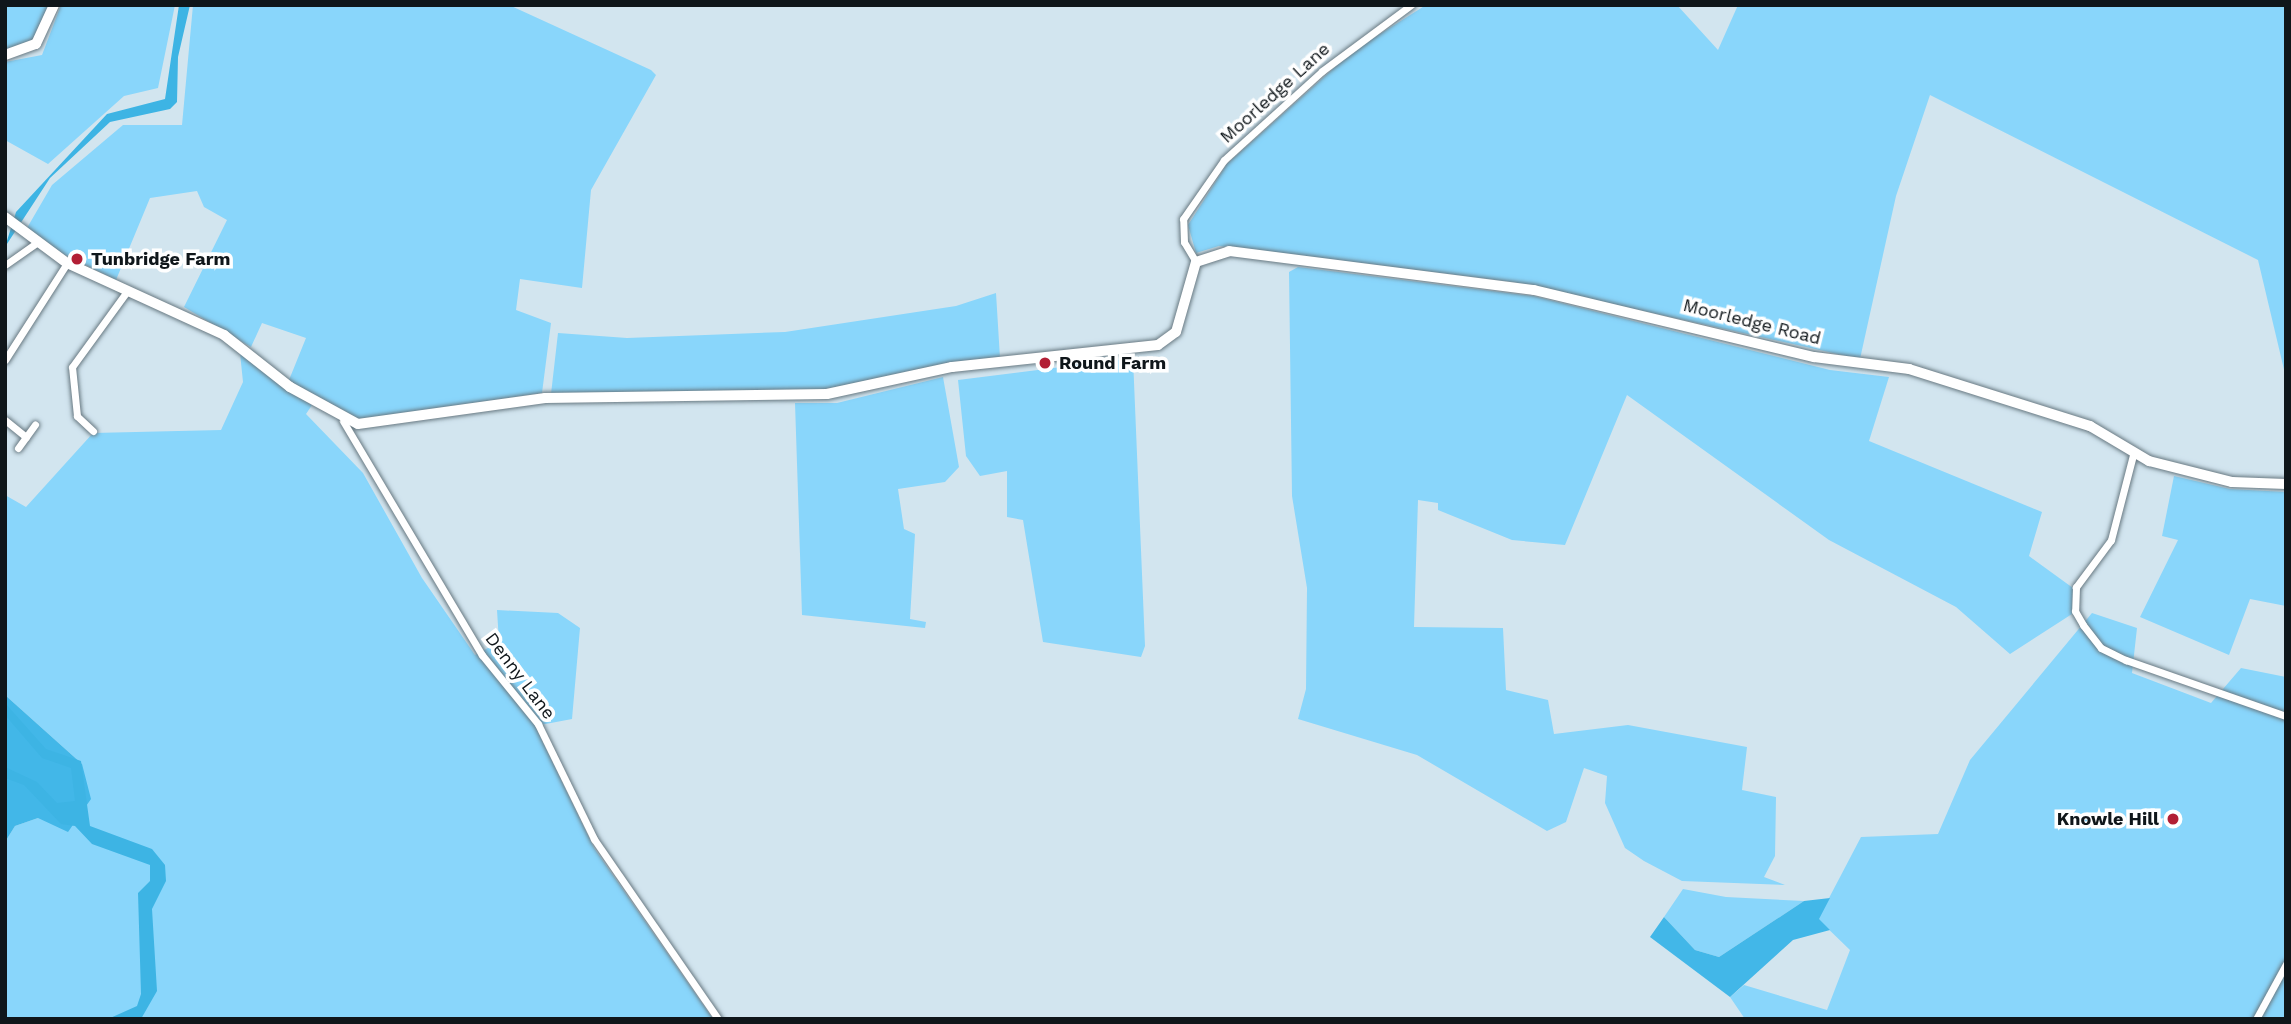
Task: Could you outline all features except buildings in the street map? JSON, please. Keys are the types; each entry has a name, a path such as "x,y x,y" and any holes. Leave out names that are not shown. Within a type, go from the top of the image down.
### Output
{"street":[{"path":"5,55 36,44 54,5"},
{"name":"Moorledge Lane","path":"1196,262 1184,242 1183,219 1224,160 1322,71 1411,5"},
{"path":"5,217 66,263 231,339 343,421 371,423 545,398 827,394 952,367 1158,345 1176,332 1196,262"},
{"path":"5,265 36,243"},
{"name":"Moorledge Road","path":"1196,262 1229,251 1534,290 1814,357 1926,373 2090,426 2133,455 2232,482 2286,484"},
{"path":"5,360 66,263"},
{"path":"93,431 77,416 72,367 128,290"},
{"path":"5,420 26,437"},
{"name":"Denny Lane","path":"343,421 482,654 544,735 594,839 718,1019"},
{"path":"18,448 35,425"},
{"path":"2133,455 2111,540 2076,587 2075,611 2083,625 2101,648 2126,660 2224,689 2286,716"},
{"path":"2256,1019 2286,964"}],"shaded area":[{"path":"5,5 49,5 36,40 5,51"},
{"path":"61,5 175,5 158,88 124,96 48,164 5,140 5,62 42,55"},
{"path":"179,5 190,5 178,57 177,102 170,109 110,122 50,178 5,247 16,212 107,114 165,99"},
{"path":"193,5 509,5 651,70 656,75 591,190 582,288 520,279 516,310 551,323 542,393 359,420 341,413 289,380 306,338 262,323 251,347 184,307 227,220 204,207 197,191 150,198 116,280 51,248 27,228 52,185 123,125 182,125"},
{"path":"1426,5 1677,5 1718,50 1738,5 2286,5 2286,378 2258,260 1930,95 1896,196 1860,359 1513,282 1219,246 1196,253 1188,225 1227,164 1353,51"},
{"path":"1298,267 1533,296 1830,370 1889,377 1869,441 2042,512 2029,556 2073,588 2072,614 2010,654 1956,607 1829,540 1627,395 1565,545 1512,540 1438,510 1438,503 1418,500 1414,627 1503,628 1506,690 1548,700 1554,734 1628,725 1747,747 1742,790 1776,797 1775,856 1764,877 1785,885 1682,881 1644,861 1625,848 1605,803 1607,776 1584,768 1566,822 1547,831 1417,755 1298,719 1306,689 1307,588 1292,496 1289,272"},
{"path":"996,293 1000,358 813,391 551,394 558,333 627,338 785,332 956,306"},
{"path":"240,353 312,405 306,414 363,473 422,578 475,655 499,642 497,610 558,613 580,628 572,719 535,726 594,848 713,1019 5,1019 5,842 15,826 38,818 82,764 5,695 5,495 26,507 93,433 221,430 243,382"},
{"path":"1133,358 1145,646 1141,657 1043,642 1023,520 1007,517 1007,471 980,476 966,456 958,380"},
{"path":"943,377 959,467 945,482 898,489 904,529 915,534 910,619 926,622 925,628 802,615 795,403 837,403"},
{"path":"2174,476 2230,489 2286,492 2286,606 2250,599 2229,655 2140,617 2178,540 2162,536"},
{"name":"Knowle Hill","path":"2092,613 2137,628 2132,673 2211,703 2241,668 2286,677 2286,1019 1745,1019 1730,997 1744,985 1827,1010 1850,950 1818,919 1861,837 1938,834 1970,760"},
{"path":"5,695 82,764 91,799 68,832 38,818 15,826 5,842"},
{"path":"5,703 46,749 81,761 90,826 152,849 165,865 166,881 152,909 157,991 141,1019 108,1019 137,1006 141,994 138,893 150,881 150,865 92,844 75,826 61,824 24,785 5,778 5,767 37,782 57,803 75,801 71,768 42,758 5,715"},
{"path":"1683,889 1726,897 1804,901 1719,957 1695,950 1664,917"},
{"path":"1830,898 1819,919 1830,930 1793,940 1730,997 1650,937 1664,917 1695,950 1719,957 1804,901"}],"place":[{"name":"Tunbridge Farm","path":"77,259"},
{"name":"Round Farm","path":"1045,363"},
{"name":"Knowle Hill","path":"2173,819"}]}
